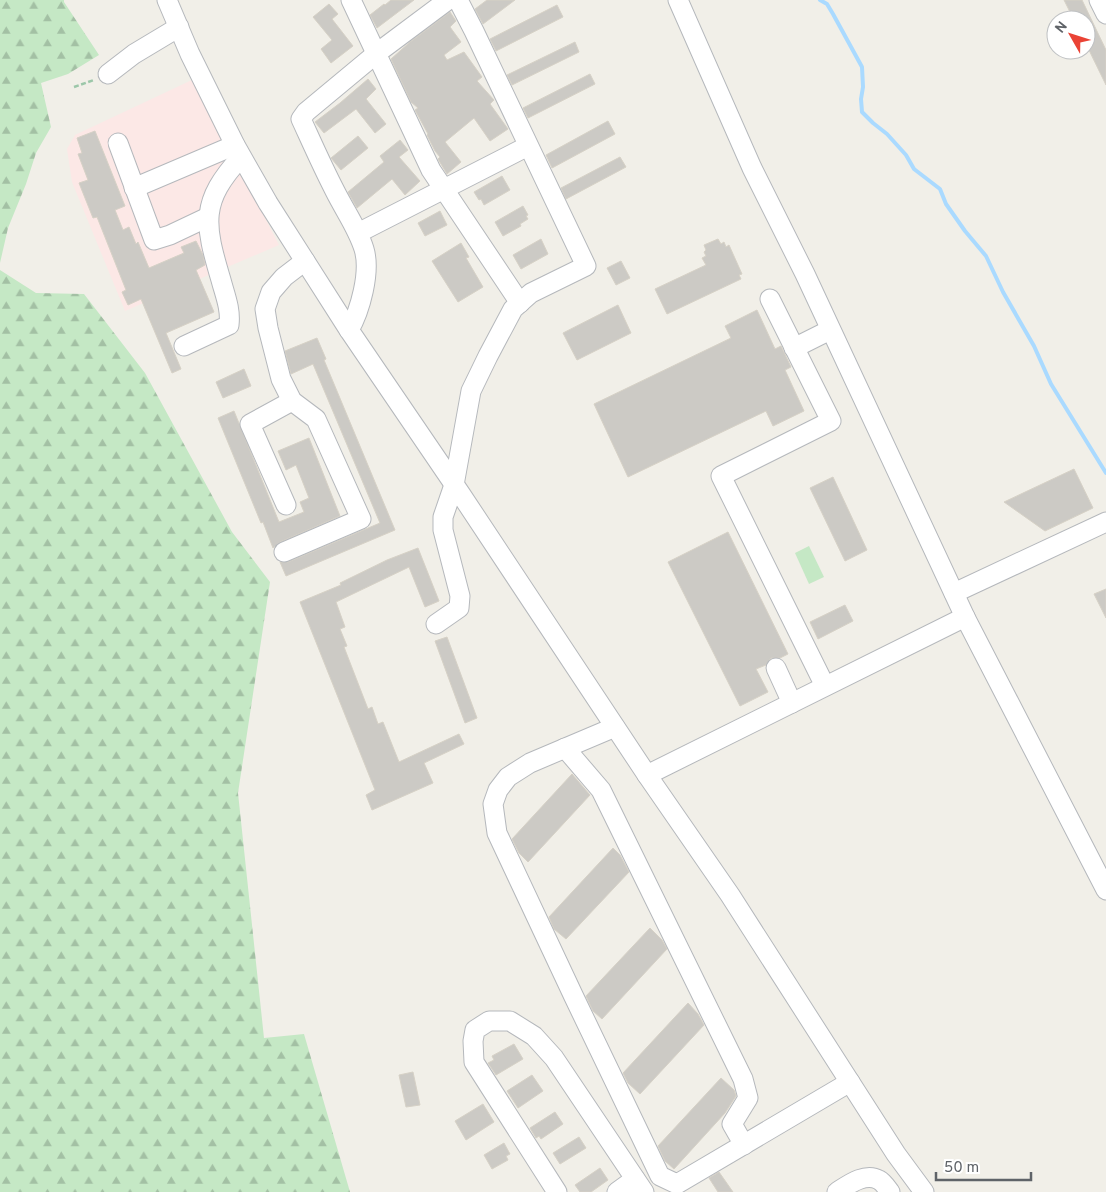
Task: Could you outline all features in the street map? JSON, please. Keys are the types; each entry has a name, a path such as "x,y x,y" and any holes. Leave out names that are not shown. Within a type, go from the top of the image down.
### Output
{"street":[{"path":"168,0 238,151 305,261 614,727 730,895 896,1154 924,1192"},
{"path":"351,0 431,170 520,303"},
{"path":"349,330 355,320 362,300 365,252 358,233 335,192 301,119 306,112 377,53 448,0"},
{"path":"436,624 458,608 460,596 444,530 443,517 454,485 471,391 513,309 531,293 586,266 458,0"},
{"path":"678,0 752,168 965,617 1106,890"},
{"path":"1099,0 1106,14"},
{"path":"108,74 134,54 179,27"},
{"path":"118,143 154,240 208,218"},
{"path":"358,233 528,146"},
{"path":"134,188 238,151"},
{"path":"184,346 229,325 230,312 214,257 208,218 213,195 238,151"},
{"path":"284,552 361,519 316,419 292,401 281,379 265,309 271,292 284,277 305,261"},
{"path":"770,299 830,421 721,476 825,686"},
{"path":"794,348 830,330"},
{"path":"286,505 250,424 292,401"},
{"path":"954,593 1106,522"},
{"path":"647,775 965,617"},
{"path":"776,668 792,702"},
{"path":"614,727 530,763 508,777 498,790 493,804 497,833 660,1176 677,1184 850,1082"},
{"path":"565,748 601,790 743,1080 748,1098 732,1124 744,1144"},
{"path":"557,1192 474,1062 473,1041 475,1030 489,1021 510,1021 534,1036 554,1058 640,1186 617,1192"},
{"path":"837,1192 853,1182 866,1177 878,1179 890,1192"}],"path":[{"path":"74,87 108,74"}],"shaded area":[{"path":"194,79 279,245 125,311 72,182 67,149 75,135"}],"green space":[{"path":"0,0 64,0 99,55 68,74 41,83 51,127 36,153 8,228 0,263"},
{"path":"0,270 36,293 84,294 145,373 232,532 270,582 238,793 264,1038 304,1034 350,1192 0,1192"},
{"path":"809,546 824,577 809,584 795,553"}],"building":[{"path":"391,0 414,0 377,28 370,15"},
{"path":"487,0 515,0 483,24 475,9"},
{"path":"1064,0 1082,0 1087,10 1069,10"},
{"path":"329,4 338,14 332,19 353,46 331,63 321,49 332,40 313,17"},
{"path":"557,5 563,17 496,51 490,39"},
{"path":"450,12 456,21 450,27 461,42 444,55 447,60 464,52 482,77 477,81 494,100 490,104 508,129 490,141 474,118 445,142 461,162 447,174 415,110 418,108 411,102 391,59"},
{"path":"1096,29 1106,50 1106,85 1094,60 1096,60"},
{"path":"575,42 579,52 512,85 507,75"},
{"path":"590,74 595,84 528,118 523,108"},
{"path":"368,79 376,89 366,99 386,124 375,133 356,109 324,133 315,122"},
{"path":"608,121 615,134 552,168 546,155"},
{"path":"95,131 125,206 115,210 123,230 129,227 136,244 138,242 149,268 184,253 181,247 196,241 203,255 205,265 196,270 214,312 166,333 181,369 172,373 141,299 128,305 122,292 126,290 97,217 93,218 79,183 88,180 78,154 82,153 77,138"},
{"path":"358,136 368,148 341,170 331,158"},
{"path":"400,140 408,150 399,157 420,181 405,195 392,179 357,208 348,192 384,162 380,156"},
{"path":"620,157 626,167 566,199 561,188"},
{"path":"502,176 510,190 484,205 474,192"},
{"path":"523,206 528,219 520,224 521,226 503,236 495,222"},
{"path":"440,211 447,225 425,236 418,223"},
{"path":"541,239 548,254 521,269 513,255"},
{"path":"718,239 721,244 724,242 726,247 729,245 742,274 739,275 741,279 667,314 655,289 706,265 702,258 706,256 704,245"},
{"path":"461,243 469,257 466,258 483,287 458,302 432,261"},
{"path":"621,261 630,278 616,285 607,268"},
{"path":"618,305 631,333 577,360 563,333"},
{"path":"757,310 775,349 781,346 791,367 785,370 804,411 773,426 766,411 628,477 594,404 731,338 725,326"},
{"path":"317,338 326,359 324,360 395,530 286,576 280,562 288,562 380,523 313,364 291,374 285,351"},
{"path":"244,369 251,386 223,398 216,382"},
{"path":"234,411 279,522 304,512 300,502 309,498 296,465 286,470 278,451 309,438 340,516 280,542 273,548 218,418"},
{"path":"1074,469 1093,508 1045,531 1004,502"},
{"path":"833,477 867,550 845,561 810,488"},
{"path":"728,532 788,654 780,658 771,658 766,665 756,669 768,692 740,706 668,562"},
{"path":"418,548 439,601 425,607 409,567 336,602 345,627 340,629 347,646 344,647 368,709 372,707 378,724 383,722 399,762 459,734 464,744 424,763 433,783 372,810 366,795 375,790 300,602 341,585 340,583 387,560"},
{"path":"1106,589 1106,618 1094,594"},
{"path":"845,605 853,621 818,639 810,622"},
{"path":"447,637 477,718 465,723 435,641"},
{"path":"572,774 590,795 528,862 519,853 512,839"},
{"path":"613,848 620,855 629,872 566,939 554,929 549,917"},
{"path":"650,928 662,940 667,949 602,1019 593,1011 586,996"},
{"path":"688,1003 698,1014 704,1025 640,1094 628,1083 623,1073"},
{"path":"514,1044 523,1059 496,1075 488,1063 494,1060 492,1056"},
{"path":"413,1072 420,1105 406,1107 399,1075"},
{"path":"532,1075 543,1091 518,1108 507,1091"},
{"path":"721,1078 734,1090 736,1096 725,1113 674,1169 665,1161 658,1146"},
{"path":"483,1104 494,1122 466,1140 455,1121"},
{"path":"555,1112 563,1124 541,1139 539,1136 536,1138 530,1128"},
{"path":"579,1137 586,1148 560,1164 553,1153"},
{"path":"504,1143 510,1154 506,1156 508,1160 492,1169 484,1155"},
{"path":"600,1168 608,1180 591,1192 580,1192 575,1185"},
{"path":"719,1172 733,1192 718,1192 709,1178"}],"waterway":[{"path":"820,0 827,4 862,67 862,112 887,134 906,155 914,169 940,189 946,204 986,256 1003,292 1034,346 1051,384 1106,473"}]}
